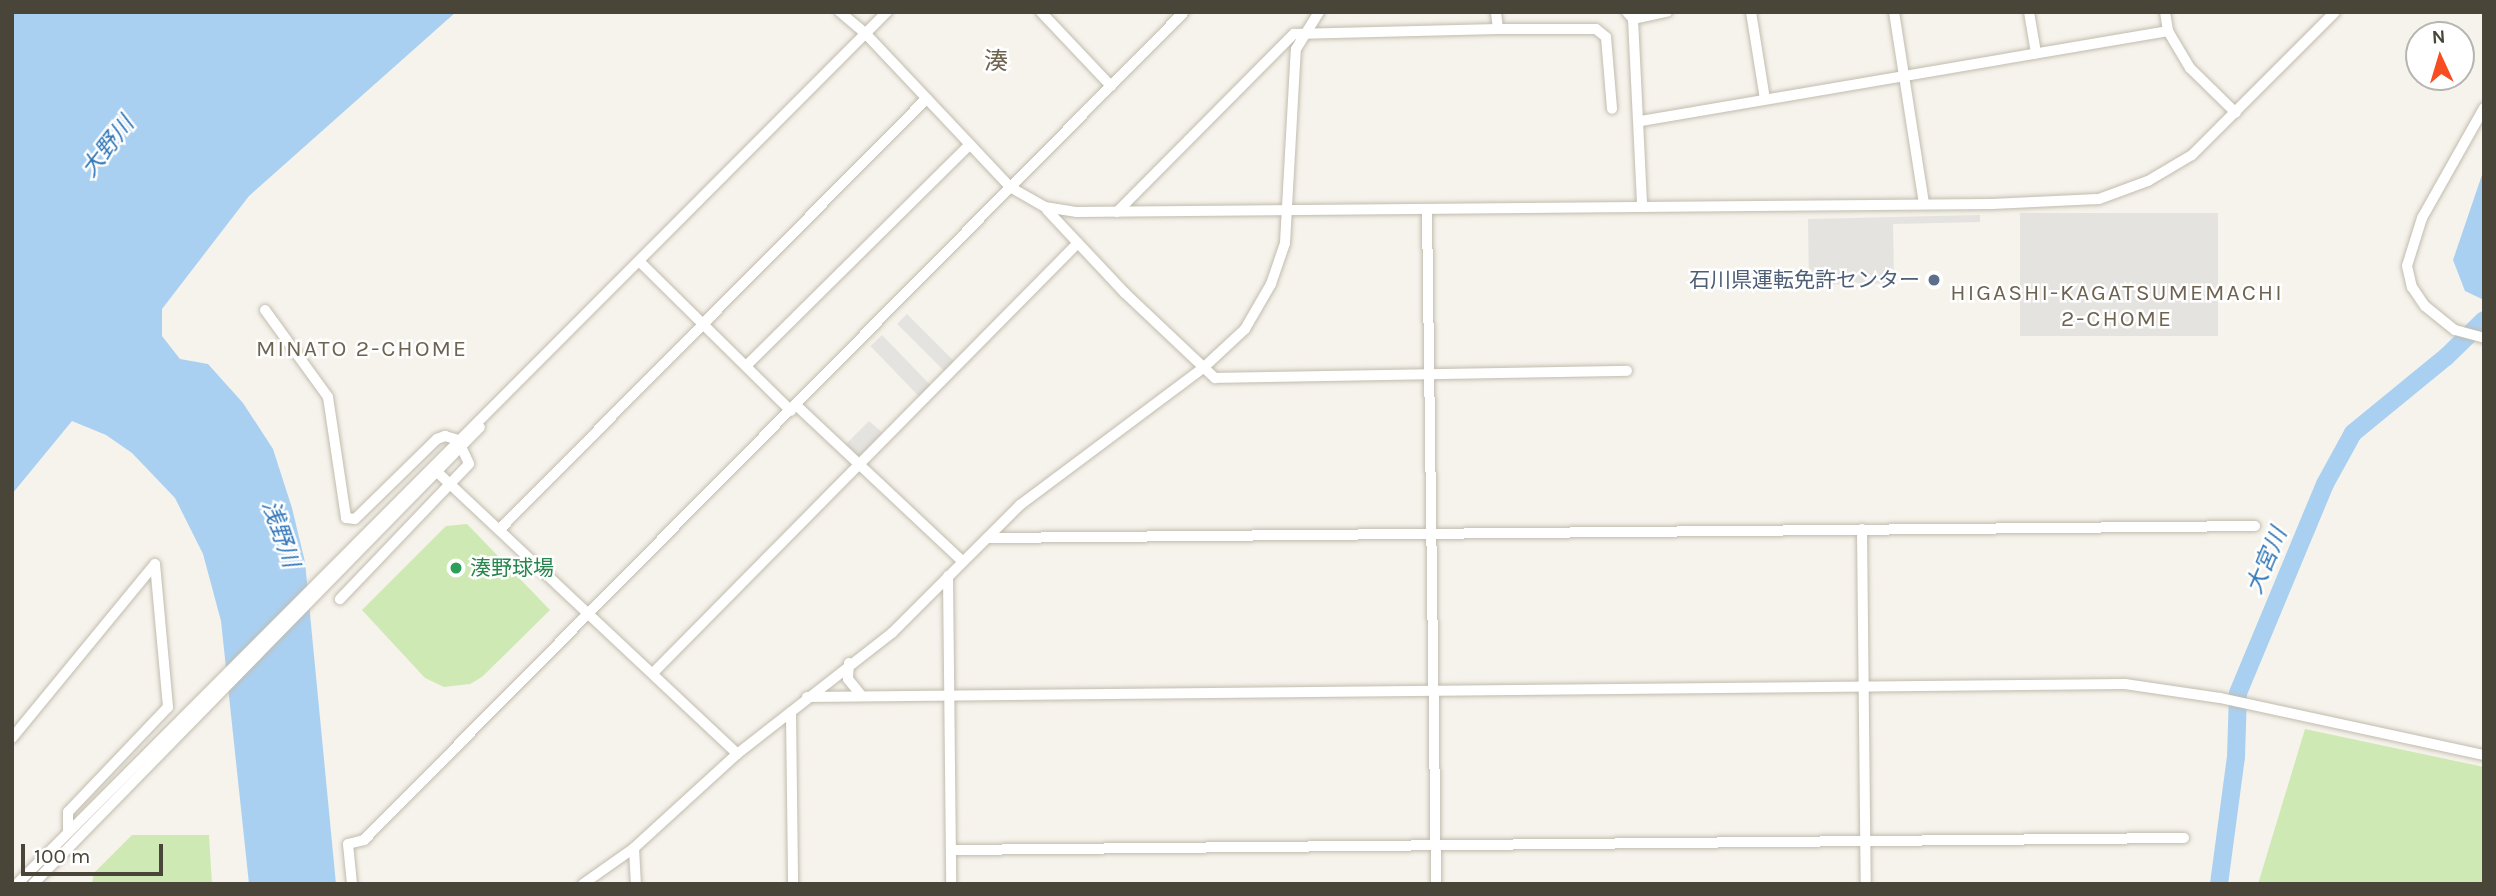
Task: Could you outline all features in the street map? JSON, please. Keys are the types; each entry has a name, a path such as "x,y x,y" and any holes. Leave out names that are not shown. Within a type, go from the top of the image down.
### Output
{"street":[{"path":"840,12 866,34 1010,187 1059,212 2072,202 2127,191 2172,169 2236,113 2335,12"},
{"path":"33,884 314,598 508,395 887,12"},
{"path":"1041,12 1111,86"},
{"path":"352,884 348,844 364,840 1184,12"},
{"path":"583,884 634,848 737,754 849,663 892,633 961,560 988,538 1020,505 1202,369 1245,329 1260,306 1280,261 1288,211 1291,93 1296,49 1311,32 1319,12"},
{"path":"1496,12 1498,29"},
{"path":"1642,206 1640,121 1630,15 1667,12"},
{"path":"1751,12 1765,99"},
{"path":"1894,12 1924,204"},
{"path":"2029,12 2036,52"},
{"path":"2165,12 2168,31 2190,68 2236,113"},
{"path":"1117,212 1286,40 1311,32 1596,30 1606,37 1612,109"},
{"path":"1640,121 2168,31"},
{"path":"501,528 927,98"},
{"path":"2484,108 2422,218 2407,266 2412,287 2426,306 2455,330 2484,338"},
{"path":"746,366 970,144"},
{"path":"1045,207 1202,369 1215,378 1627,371"},
{"path":"1427,210 1436,884"},
{"path":"654,672 1078,243"},
{"path":"640,261 746,366 860,463 961,560"},
{"path":"265,310 328,397 346,518 355,519 437,439 461,444"},
{"path":"340,599 469,464 461,444"},
{"path":"435,470 501,528 737,754"},
{"path":"17,884 313,584 435,470"},
{"path":"988,538 2255,526"},
{"path":"1862,529 1866,884"},
{"path":"12,738 155,564 168,707 68,813 68,831"},
{"path":"948,576 951,884"},
{"path":"849,663 848,678 862,697"},
{"path":"807,697 2125,684 2300,713 2484,755"},
{"path":"791,712 793,884"},
{"path":"951,850 2184,838"},
{"path":"634,848 636,884"}],"green space":[{"name":"湊野球場","path":"467,524 550,610 482,677 470,684 444,687 425,678 362,610 446,526"},
{"path":"2305,729 2484,767 2484,884 2258,884"},
{"path":"132,835 209,835 212,884 92,884 94,873"}],"shaded area":[{"path":"2020,213 2218,213 2218,336 2020,336"},
{"path":"1980,215 1980,222 1893,224 1894,283 1809,285 1808,219"},
{"path":"907,314 956,363 946,373 897,324"},
{"path":"882,335 932,387 921,398 870,346"},
{"path":"869,421 885,435 857,458 845,445"}],"water":[{"path":"12,12 456,12 249,196 162,309 162,336 180,359 208,364 243,403 273,449 292,508 305,562 336,884 249,884 221,621 203,554 175,498 132,453 106,435 72,421 12,494"},
{"path":"2484,169 2484,300 2465,291 2453,260"}],"waterway":[{"name":"大宮川","path":"2219,884 2236,757 2238,693 2325,484 2353,433 2446,357 2484,320"}],"place":[{"name":"石川県運転免許センター","path":"1934,280"},
{"name":"湊野球場","path":"456,568"}],"district":[{"name":"湊","path":"996,62"},
{"name":"HIGASHI-KAGATSUMEMACHI 2-CHOME","path":"2117,306"},
{"name":"MINATO 2-CHOME","path":"362,349"}],"water label":[{"name":"大野川","path":"108,147"},
{"name":"浅野川","path":"280,534"}]}
